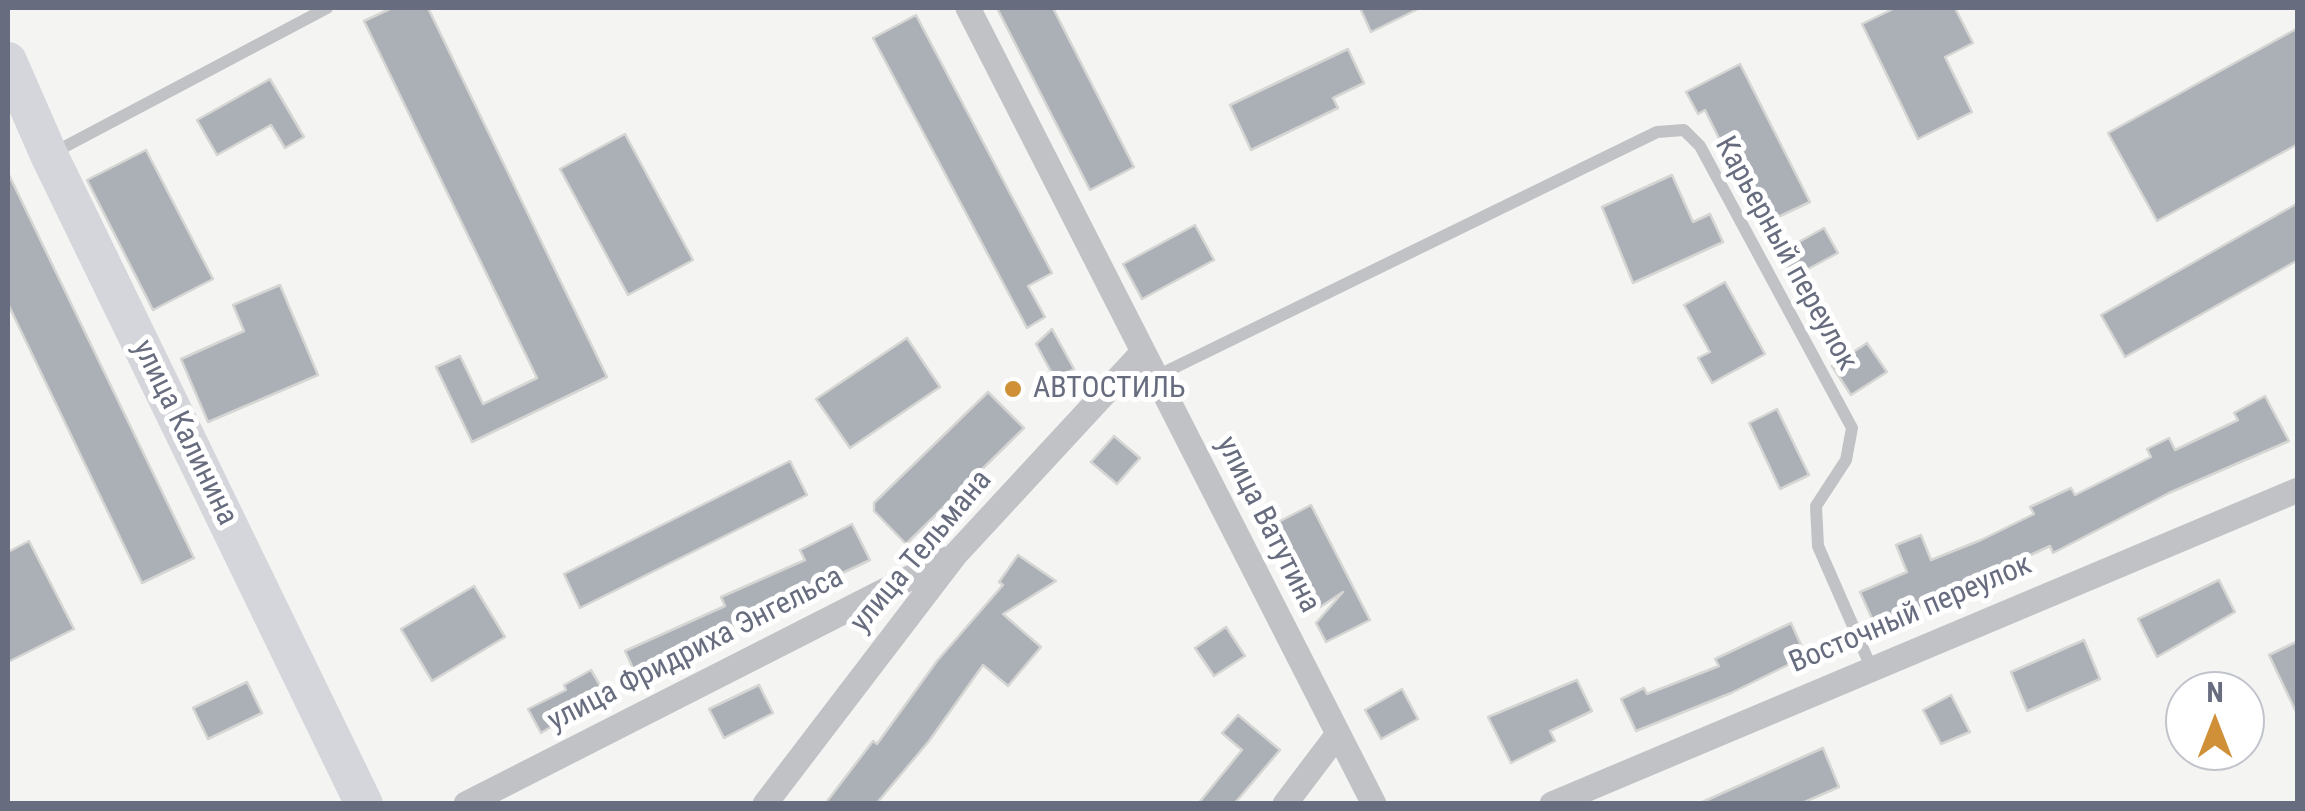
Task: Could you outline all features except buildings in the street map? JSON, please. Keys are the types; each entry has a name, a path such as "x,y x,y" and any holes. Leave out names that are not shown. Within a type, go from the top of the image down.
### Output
{"street":[{"name":"улица Ватутина","path":"968,8 1374,804"},
{"name":"улица Калинина","path":"8,60 49,156 364,804"},
{"name":"улица Тельмана","path":"764,804 956,554 1142,353"},
{"name":"Восточный переулок","path":"1552,804 1871,666 2298,490"},
{"name":"улица Фридриха Энгельса","path":"466,804 956,554"},
{"path":"1285,804 1338,734"}],"lane":[{"path":"49,156 327,8"},
{"name":"Карьерный переулок","path":"1154,377 1657,132 1684,130 1700,146 1852,428 1846,460 1816,506 1818,546 1871,666"}],"place":[{"name":"АВТОСТИЛЬ","path":"1013,389"}]}
